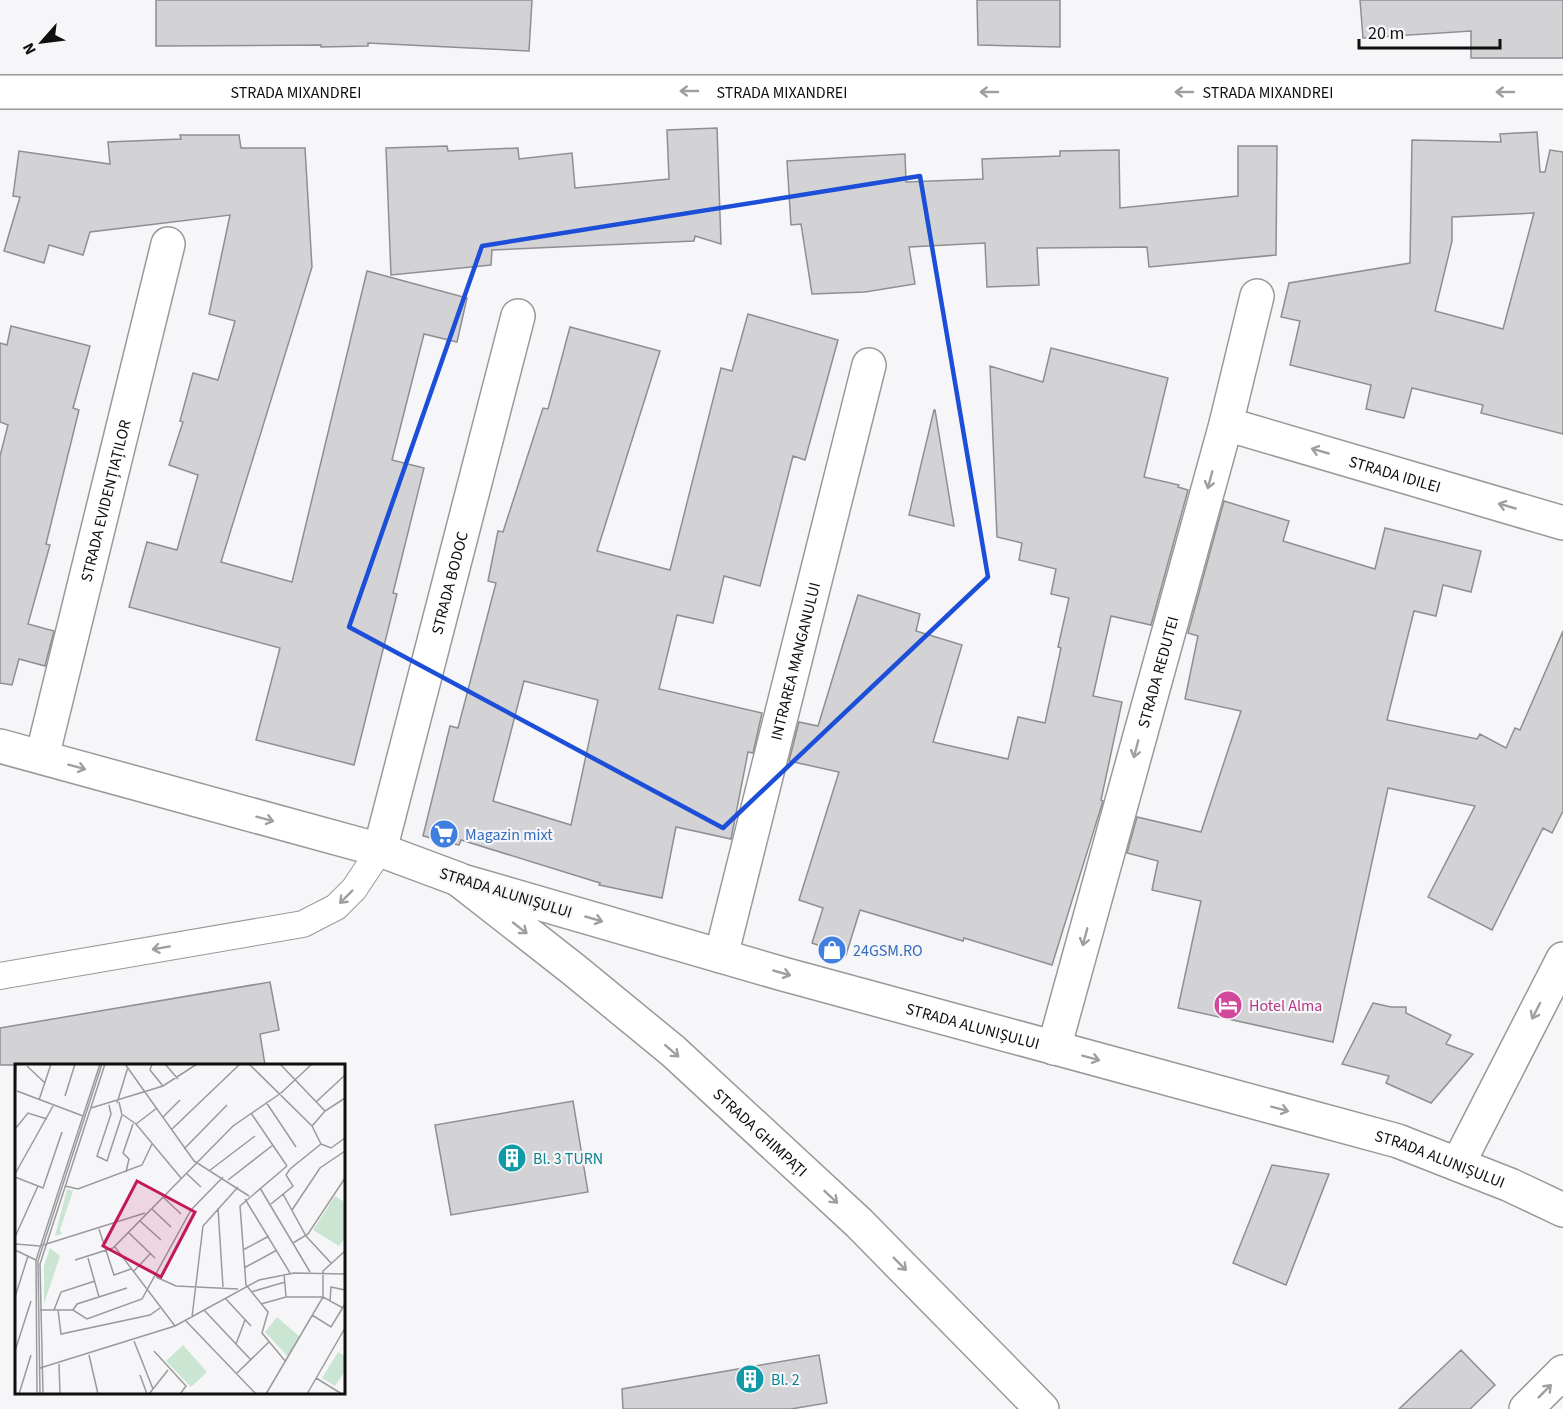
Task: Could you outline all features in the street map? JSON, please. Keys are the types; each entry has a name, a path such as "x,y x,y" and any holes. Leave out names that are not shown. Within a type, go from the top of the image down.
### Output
{"street":[{"name":"STRADA MIXANDREI","path":"0,92 1563,92"},
{"name":"STRADA EVIDENȚIAȚILOR","path":"42,757 168,244"},
{"name":"STRADA REDUTEI","path":"1054,1048 1226,424 1257,296"},
{"name":"STRADA BODOC","path":"380,850 518,316"},
{"name":"INTRAREA MANGANULUI","path":"721,956 868,365"},
{"name":"STRADA IDILEI","path":"1226,424 1563,522"},
{"name":"STRADA ALUNIȘULUI","path":"0,746 380,850 458,879 721,956 1398,1141 1510,1185 1563,1210"},
{"name":"STRADA GHIMPAȚI","path":"458,879 673,1051 859,1223 1042,1409"},
{"path":"1458,1164 1563,959"},
{"path":"1526,1409 1563,1372"}],"lane":[{"path":"0,976 303,924 336,907 354,889 380,850"}],"highlighted area":[{"path":"920,176 988,577 723,828 349,627 482,246"}],"building":[{"path":"156,0 532,0 529,51 368,43 368,46 321,47 321,45 156,46"},
{"path":"977,0 1060,0 1060,47 978,45"},
{"path":"1360,0 1563,0 1563,58 1471,58 1471,31 1363,38"},
{"path":"717,128 721,244 695,236 694,241 492,250 491,265 391,275 386,148 447,146 448,151 518,148 519,159 572,153 575,188 669,179 667,130"},
{"path":"1537,132 1540,172 1545,172 1550,150 1563,152 1563,434 1481,413 1483,405 1412,388 1404,418 1366,409 1371,385 1290,365 1300,321 1281,317 1289,283 1410,263 1412,140 1501,142 1500,134","holes":["1534,213 1503,329 1435,311 1452,241 1452,217"]},
{"path":"180,135 239,135 241,148 305,148 312,267 221,562 292,582 367,271 467,298 457,342 424,334 392,460 424,468 393,593 397,594 354,765 256,740 280,648 129,607 147,542 177,550 198,475 169,465 183,422 180,421 193,373 218,380 235,321 209,314 230,215 90,232 83,255 49,245 44,263 4,251 20,197 13,196 19,151 110,164 108,142 181,139"},
{"path":"1238,146 1277,146 1276,255 1149,267 1147,247 1037,248 1039,285 987,287 985,243 909,247 915,284 865,292 812,294 801,224 791,225 787,161 905,154 906,182 983,179 982,159 1060,156 1060,151 1119,150 1120,208 1238,196"},
{"path":"748,314 838,340 805,460 793,456 760,586 724,576 713,623 677,615 659,689 762,713 753,753 748,752 731,839 676,827 662,898 599,885 600,883 461,840 459,845 423,836 450,726 458,728 496,583 488,581 498,531 503,532 543,408 548,409 570,327 660,351 597,551 670,570 721,368 732,371","holes":["524,681 598,700 571,825 493,801"]},
{"path":"11,326 90,346 73,408 79,410 46,544 50,545 28,624 54,631 45,666 19,659 12,685 0,683 0,456 8,425 0,422 0,343 7,345"},
{"path":"1051,348 1168,378 1144,477 1179,485 1178,487 1188,490 1151,625 1111,616 1093,696 1122,702 1101,800 1103,801 1052,965 860,910 846,955 812,943 823,908 799,900 839,772 789,761 799,722 818,726 858,595 920,614 916,631 962,645 933,742 1008,759 1018,717 1045,723 1069,598 1051,594 1056,569 1019,560 1022,543 997,537 990,366 1043,382"},
{"path":"935,410 954,526 909,515"},
{"path":"1224,501 1289,521 1283,541 1375,569 1385,528 1481,551 1471,592 1443,585 1436,616 1414,611 1387,720 1477,739 1480,734 1506,748 1515,728 1520,730 1563,631 1563,811 1552,833 1543,828 1492,930 1428,897 1475,806 1388,788 1333,1042 1178,1008 1201,901 1152,890 1158,861 1127,853 1137,817 1201,832 1241,711 1185,699 1198,636 1188,633"},
{"path":"270,982 279,1030 260,1034 265,1064 0,1065 0,1028"},
{"path":"1373,1003 1391,1007 1406,1007 1406,1013 1451,1035 1446,1044 1473,1054 1431,1103 1386,1083 1389,1076 1342,1064"},
{"name":"Bl. 3 TURN","path":"573,1101 588,1192 451,1215 435,1125"},
{"path":"1272,1165 1329,1174 1286,1285 1233,1263"},
{"path":"1461,1350 1495,1385 1470,1409 1399,1409"},
{"name":"Bl. 2","path":"819,1355 827,1403 791,1409 623,1409 622,1389"}],"place":[{"name":"Magazin mixt","path":"444,834"},
{"name":"24GSM.RO","path":"832,950"},
{"name":"Hotel Alma","path":"1228,1005"},
{"name":"Bl. 3 TURN","path":"512,1158"},
{"name":"Bl. 2","path":"750,1379"}]}
